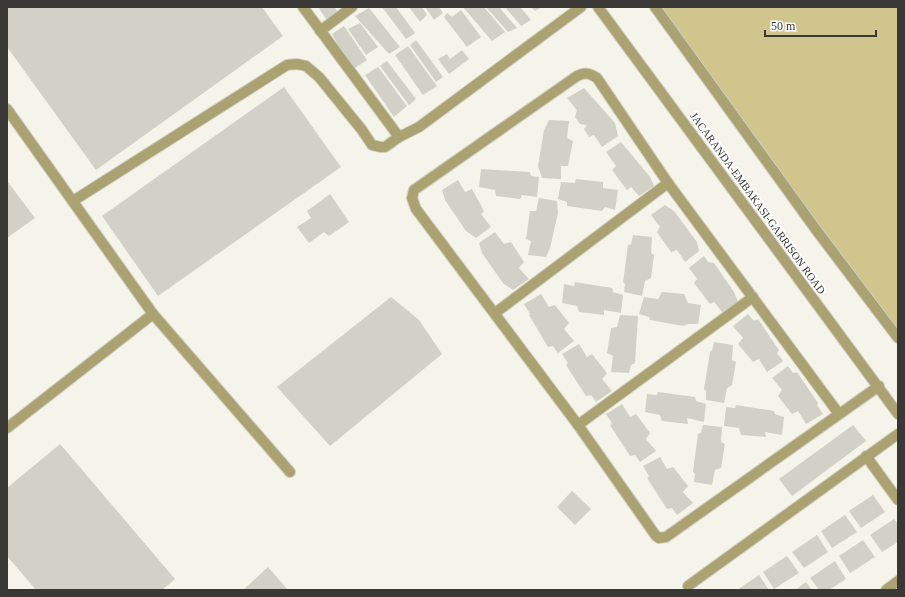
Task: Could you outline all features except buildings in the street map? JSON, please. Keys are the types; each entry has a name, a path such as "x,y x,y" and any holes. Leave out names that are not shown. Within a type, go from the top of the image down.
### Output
{"street":[{"path":"303,7 399,137"},
{"path":"320,31 352,7"},
{"path":"73,200 287,65 297,64 306,66 319,77 362,130 372,145 385,147 399,137 419,127 581,7"},
{"name":"JACARANDA-EMBAKASI-GARRISON ROAD","path":"598,7 879,386 898,414"},
{"path":"655,7 898,338"},
{"path":"839,414 668,183 597,78 590,74 583,73 576,76 414,190 412,198 416,209 578,425 656,536 663,538 879,386"},
{"path":"7,109 153,314 290,472"},
{"path":"494,313 668,183"},
{"path":"578,425 753,297"},
{"path":"7,428 153,314"},
{"path":"688,586 898,434"},
{"path":"866,456 898,500"},
{"path":"886,590 898,580"}],"shaded area":[{"path":"661,7 898,7 898,336"}]}
